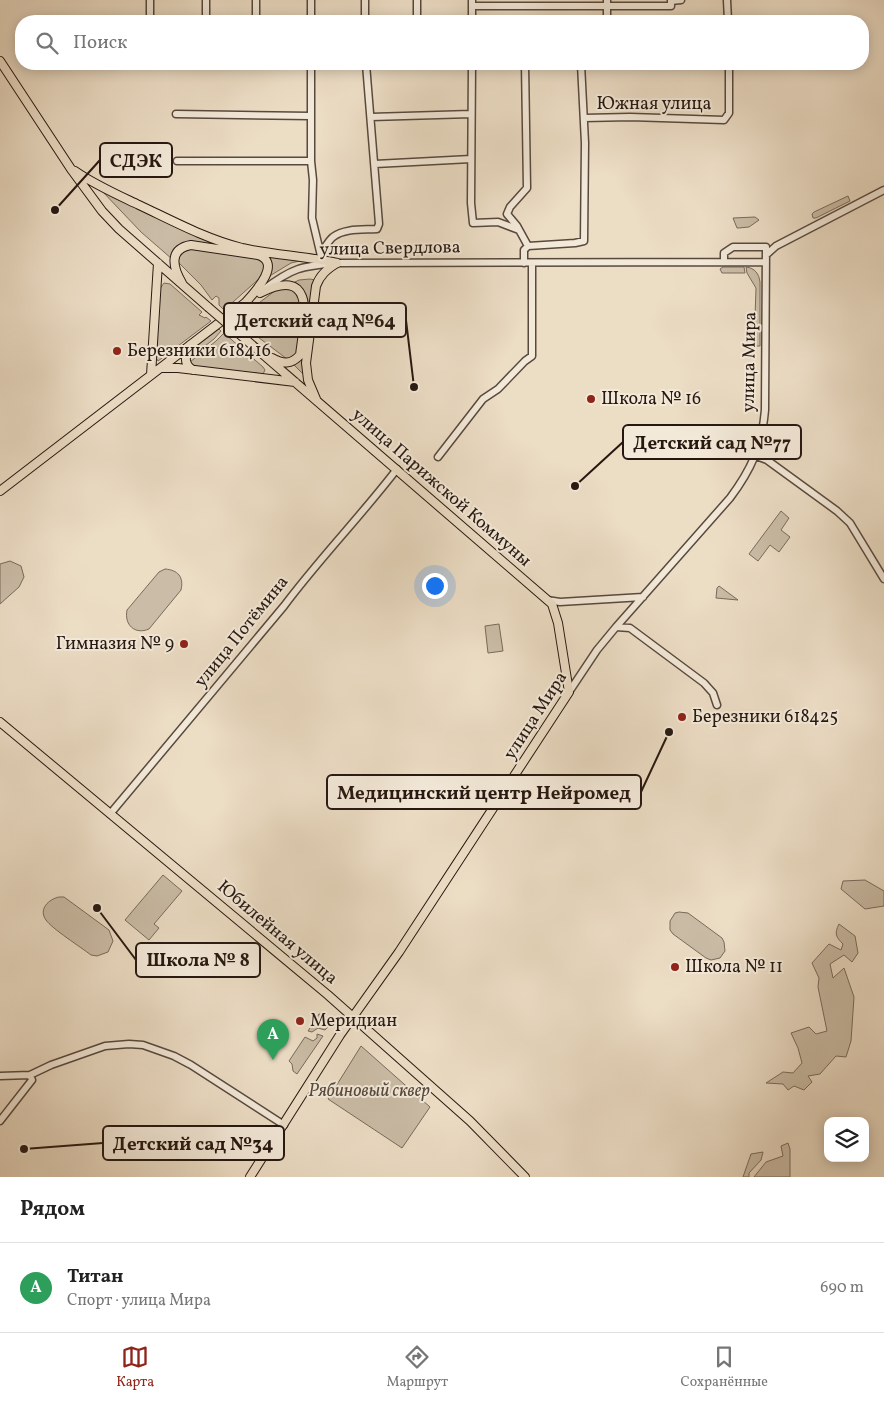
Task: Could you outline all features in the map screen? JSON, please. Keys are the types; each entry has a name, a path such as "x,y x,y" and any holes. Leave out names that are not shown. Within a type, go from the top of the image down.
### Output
{"main road":[{"path":"0,60 71,169 119,229 260,351 287,364 295,361 300,355 305,309 303,298 296,289 290,286 275,286 260,293"},
{"path":"71,169 101,186 214,240 280,255 321,256 337,263"},
{"path":"182,284 176,272 174,261 178,250 184,246 191,245 262,256 267,262 264,282 246,303"},
{"path":"151,375 158,263"},
{"path":"316,401 308,380 306,363 316,286 320,277 328,268 337,263"},
{"name":"улица Свердлова","path":"0,491 191,343 246,303"},
{"path":"191,343 186,363 190,369 197,371"},
{"path":"260,351 269,363 270,368 267,376 263,378"},
{"name":"улица Парижской Коммуны","path":"260,351 552,604 558,624 569,692"},
{"path":"160,368 178,368 295,382"},
{"name":"улица Мира","path":"250,1177 352,1016 399,952 569,692"},
{"name":"Юбилейная улица","path":"0,722 352,1016 470,1121 525,1177"}],"street":[{"path":"150,0 150,15"},
{"path":"206,0 206,15"},
{"path":"256,0 256,15"},
{"path":"311,0 311,15"},
{"path":"365,15 366,0"},
{"path":"417,0 417,15"},
{"path":"472,3 607,3 671,2 681,0"},
{"path":"727,0 728,15"},
{"path":"311,70 312,218 321,256"},
{"path":"321,256 328,242 334,236 349,231 377,229 379,222 367,70"},
{"path":"472,70 471,203 473,223 498,222 519,230"},
{"path":"438,457 483,399 498,389 532,356 528,263 524,250 528,246 519,230 506,214 510,206 527,188 525,70"},
{"name":"Южная улица","path":"528,246 584,241 585,192 582,70"},
{"name":"Южная улица","path":"584,118 630,117 724,120 729,113 729,70"},
{"path":"176,114 311,116"},
{"path":"371,117 471,114"},
{"path":"375,164 471,159"},
{"path":"177,161 311,161"},
{"path":"724,262 724,253 733,248 766,254 776,246 884,190"},
{"name":"улица Свердлова","path":"246,303 292,270 337,263 724,262 766,254"},
{"name":"улица Мира","path":"569,692 597,650 616,627 730,498 743,480 756,456 763,430 765,410 766,254"},
{"path":"756,456 767,460 837,511 850,523 884,579"},
{"name":"улица Потёмина","path":"110,814 284,606 306,577 365,510 397,469"},
{"path":"547,600 560,602 643,597"},
{"path":"627,615 630,628"},
{"path":"616,627 630,628 704,683 713,693 717,705"},
{"path":"0,1076 30,1075 105,1046 116,1044 142,1045 174,1056 192,1065 284,1125"},
{"path":"0,1121 32,1080 30,1075"}],"green space":[{"path":"101,190 248,251 189,243 172,259 141,232"},
{"path":"848,196 850,201 813,218 812,214 814,212"},
{"path":"755,217 759,220 749,227 739,228 737,228 733,218"},
{"path":"190,247 263,259 265,268 261,277 224,310 219,305 219,298 216,296 212,300 201,285 177,261 179,252"},
{"path":"264,254 308,259 291,263 268,277"},
{"path":"723,267 744,267 745,273 722,273 720,269"},
{"path":"746,267 752,269 759,276 760,346 754,346 756,288 747,273"},
{"path":"299,280 315,280 304,375 293,364 298,361 307,309 291,284"},
{"path":"164,283 170,284 202,312 199,315 211,321 158,361 155,356 159,290"},
{"path":"287,287 297,292 302,308 298,353 292,359 287,359 242,325 245,320 239,318 276,290"},
{"path":"219,329 221,331 214,339 188,359 190,351"},
{"path":"224,333 263,367 265,370 263,374 192,366 190,362"},
{"path":"781,511 789,518 781,530 790,537 779,552 770,545 758,561 749,554"},
{"path":"10,561 21,566 24,577 19,587 0,604 0,564"},
{"path":"165,569 179,575 182,581 181,590 149,629 144,631 135,630 127,620 127,610 159,572"},
{"path":"719,586 738,600 716,598"},
{"path":"499,624 503,651 488,653 485,626"},
{"path":"163,875 182,891 154,924 159,928 149,940 125,920"},
{"path":"865,880 884,891 884,906 865,909 841,889 843,881"},
{"path":"64,897 109,930 113,941 108,952 97,956 91,955 49,924 44,916 44,908 48,902"},
{"path":"675,913 688,913 722,938 725,951 720,958 711,960 706,958 673,934 670,930 670,921"},
{"path":"839,924 855,936 858,953 852,962 844,955 830,964 833,978 844,968 854,997 851,1041 846,1057 836,1056 820,1074 808,1076 812,1082 804,1090 794,1086 788,1090 783,1084 766,1083 783,1072 793,1073 802,1063 791,1033 809,1027 816,1034 827,1031 818,987 819,978 812,963 829,944 841,950 843,944 836,933"},
{"path":"319,1014 325,1015 328,1027 325,1030 318,1028 312,1032 308,1031"},
{"path":"317,1034 323,1036 297,1074 293,1071 292,1064 289,1061 305,1037 313,1041 317,1038"},
{"name":"Рябиновый сквер","path":"361,1046 430,1107 402,1148 328,1099"},
{"path":"788,1143 790,1149 790,1177 754,1177 766,1162 783,1156 781,1146"},
{"path":"763,1152 761,1160 749,1173 749,1177 743,1177 751,1154"}],"place":[{"name":"СДЭК","path":"55,210"},
{"name":"Березники 618416","path":"117,351"},
{"name":"Детский сад №64","path":"414,387"},
{"name":"Школа № 16","path":"591,399"},
{"name":"Детский сад №77","path":"575,486"},
{"name":"Гимназия № 9","path":"184,644"},
{"name":"Березники 618425","path":"682,717"},
{"name":"Медицинский центр Нейромед","path":"669,732"},
{"name":"Школа № 8","path":"97,908"},
{"name":"Школа № 11","path":"675,967"},
{"name":"Меридиан","path":"300,1021"},
{"name":"Титан","path":"273,1060"},
{"name":"Детский сад №34","path":"24,1149"}]}
